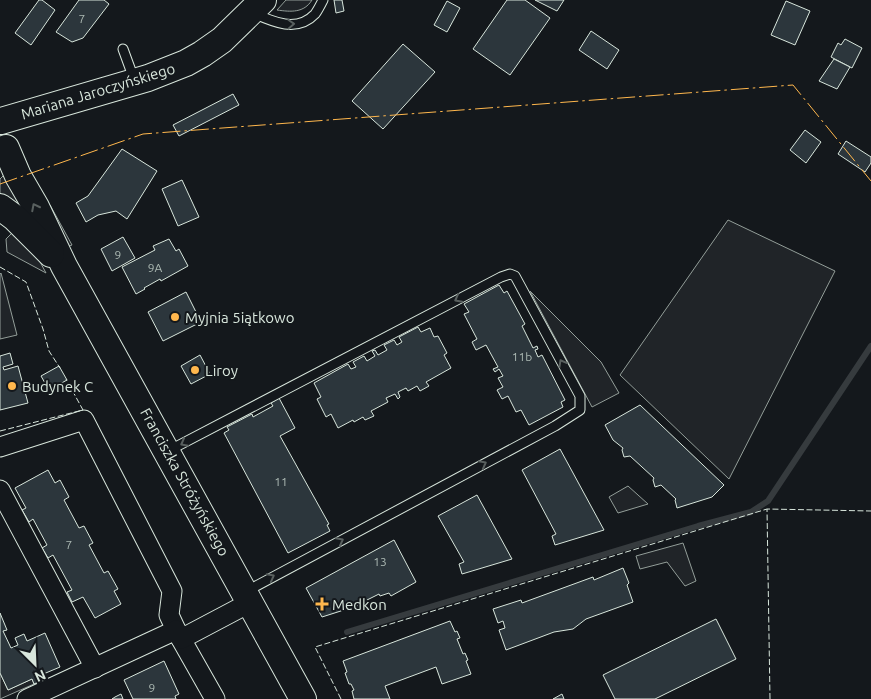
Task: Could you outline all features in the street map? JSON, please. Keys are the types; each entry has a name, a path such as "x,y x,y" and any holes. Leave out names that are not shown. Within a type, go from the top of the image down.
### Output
{"street":[{"name":"Mariana Jaroczyńskiego","path":"1,120 135,81 186,63 222,40 257,6"},
{"name":"Franciszka Stróżyńskiego","path":"1,120 6,138 3,155 36,207 64,266 304,699"},
{"name":"Franciszka Stróżyńskiego","path":"0,207 15,218 64,266"},
{"path":"0,447 84,420 172,591 169,615 214,699"},
{"path":"0,490 96,668"},
{"path":"27,699 179,634 248,597"}],"lane":[{"path":"257,6 282,25 300,24 315,14 323,0"},
{"path":"123,49 135,81"},
{"path":"168,451 501,276 510,274 515,276 580,396 580,410 555,426 248,597"}],"shaded area":[{"path":"286,0 312,0 301,9 292,11 277,10"},
{"path":"4,175 20,201 16,205 0,197 0,179"},
{"path":"43,203 50,205 72,245 67,247"},
{"path":"728,220 835,271 729,479 620,375"},
{"path":"15,230 39,260 46,273 7,252 6,239"},
{"path":"0,274 17,335 0,339"},
{"path":"530,291 601,362 619,393 592,407"},
{"path":"628,486 648,504 618,513 609,497"},
{"path":"683,543 696,581 685,586 667,562 640,569 636,556"},
{"path":"0,673 8,690 32,679 34,684 0,699"}],"building":[{"path":"39,0 42,0 55,10 31,45 15,33"},
{"path":"79,0 104,0 109,4 83,38 72,42 56,32"},
{"path":"334,0 342,0 344,11 336,13"},
{"path":"507,0 525,0 550,18 510,75 473,49"},
{"path":"535,0 564,0 557,11"},
{"path":"447,1 460,8 447,32 434,25"},
{"path":"786,1 810,11 795,45 771,35"},
{"path":"591,31 619,50 607,69 579,50"},
{"path":"845,39 862,48 852,68 831,57 838,43 841,45"},
{"path":"403,44 435,72 383,129 352,101"},
{"path":"834,59 850,67 837,89 819,81"},
{"path":"233,94 239,105 179,136 173,125"},
{"path":"805,130 821,142 806,163 790,150"},
{"path":"846,141 871,157 871,163 865,172 838,154"},
{"path":"122,149 157,171 127,219 116,211 98,215 86,222 76,203 88,196"},
{"path":"182,180 199,217 178,226 162,189"},
{"path":"123,237 135,258 112,271 101,249"},
{"path":"169,239 176,251 179,249 188,266 161,281 160,279 136,294 122,267 155,250 153,246"},
{"path":"499,285 504,293 507,291 525,324 522,326 533,348 537,346 538,349 535,350 538,357 542,355 565,400 561,402 563,407 529,425 521,410 516,412 508,396 502,399 497,390 503,387 498,378 503,376 499,369 495,372 493,369 498,367 486,345 476,350 472,342 477,339 464,314 469,312 464,304"},
{"name":"Myjnia 5iątkowo","path":"186,292 201,322 163,341 148,312"},
{"path":"418,327 421,332 430,328 434,337 438,336 447,353 444,355 451,368 426,382 429,386 420,391 417,386 408,391 406,388 398,392 400,397 398,399 395,394 386,398 388,402 371,411 374,416 365,420 363,417 354,422 353,420 338,428 331,414 326,417 317,399 321,397 314,383 348,364 351,369 356,367 353,362 364,356 367,361 375,356 372,351 375,350 378,355 387,350 384,345 394,340 397,345 402,342 399,337"},
{"name":"Budynek C","path":"10,353 13,364 3,367 4,370 18,366 28,403 0,410 0,356"},
{"name":"Liroy","path":"200,355 210,374 191,384 181,366"},
{"path":"59,366 67,380 49,390 41,376"},
{"path":"279,398 295,428 280,436 329,524 327,525 330,531 288,553 224,433 229,430 227,427 252,414 253,417 273,406 271,403"},
{"path":"640,405 724,485 712,497 677,508 676,499 661,485 655,487 654,478 630,456 624,457 623,448 613,440 605,425"},
{"path":"560,449 604,530 555,545 552,536 556,534 522,470"},
{"path":"48,470 55,483 60,480 69,497 64,500 79,528 84,526 93,543 89,545 104,573 108,571 118,589 114,591 121,604 95,618 83,597 72,602 67,592 72,590 53,555 48,558 42,548 47,545 33,519 29,522 22,510 26,508 15,488"},
{"path":"477,495 512,559 462,574 459,564 464,562 438,516"},
{"path":"394,540 416,582 391,596 389,593 380,596 379,594 367,600 369,602 322,617 306,588"},
{"path":"623,568 629,583 627,585 633,602 586,619 573,629 554,632 506,650 499,630 505,628 503,621 498,623 493,609 521,600 522,603 593,577 594,580"},
{"path":"0,613 7,630 3,631 11,648 18,645 15,638 24,634 27,641 45,633 60,667 41,675 43,680 34,684 32,679 8,690 0,673"},
{"path":"716,619 736,659 655,699 615,699 603,675"},
{"path":"450,621 460,638 457,639 463,654 465,653 468,660 466,661 471,674 442,684 436,667 385,686 390,699 354,699 352,691 354,690 351,684 349,684 343,661"},
{"path":"164,661 179,694 175,696 176,699 133,699 124,680"},
{"path":"121,694 123,699 112,699 115,697"},
{"path":"562,694 564,699 553,699"}],"waterway":[{"path":"347,632 698,526 751,512 768,501 871,346"}],"fence":[{"path":"0,267 26,282 49,351 60,368"},
{"path":"0,431 83,410 66,379"},
{"path":"341,699 315,647 767,509"},
{"path":"770,699 767,509 871,511"}],"power":[{"path":"0,184 143,134 793,85 871,181"}],"place":[{"name":"Myjnia 5iątkowo","path":"175,317"},
{"name":"Liroy","path":"195,370"},
{"name":"Budynek C","path":"12,386"},
{"name":"Medkon","path":"322,604"}]}
